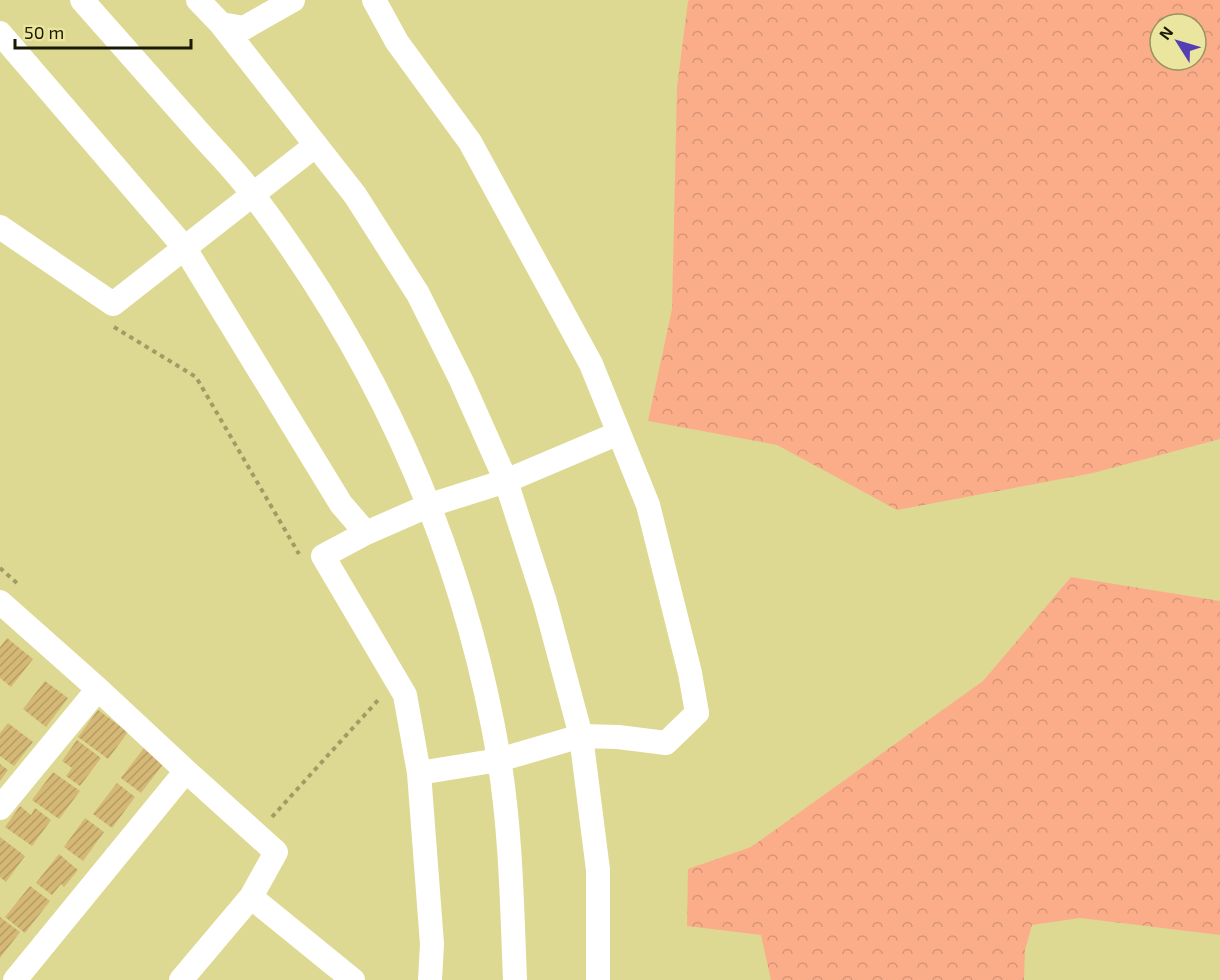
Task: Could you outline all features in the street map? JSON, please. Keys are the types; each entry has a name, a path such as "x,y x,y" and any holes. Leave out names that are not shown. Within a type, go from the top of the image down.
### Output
{"street":[{"path":"82,0 253,193 294,252 344,330 388,410 430,505 456,584 480,669 499,760 510,852 515,980"},
{"path":"198,0 221,24 354,195 418,294 461,380 506,480 545,602 582,736 598,870 598,980"},
{"path":"221,24 244,28 293,0"},
{"path":"374,0 397,42 470,142 591,364 648,505 690,674 697,713 666,743 618,737 582,736 499,760 419,773"},
{"path":"0,33 184,247 341,504 366,533"},
{"path":"0,227 113,304 316,145"},
{"path":"430,980 432,944 419,773 405,695 323,556 366,533 430,505 506,480 619,433"},
{"path":"2,608 98,689 276,852 251,897 181,980"},
{"path":"0,808 98,689"},
{"path":"15,980 186,771"},
{"path":"251,897 353,980"}],"path":[{"path":"196,377 304,563"},
{"path":"0,568 18,584"},
{"path":"263,810 272,818 381,697"}],"green space":[{"path":"690,0 1220,0 1220,439 1093,473 897,510 777,445 648,421 672,309 677,87 688,1"},
{"path":"1071,577 1220,601 1220,935 1080,918 1032,925 1025,950 1024,980 771,980 761,935 687,926 688,869 751,847 983,681"}],"building":[{"path":"7,638 33,659 11,687 0,678 0,647"},
{"path":"45,681 68,698 46,727 23,709"},
{"path":"98,710 128,732 108,759 78,737"},
{"path":"8,723 33,742 14,766 0,756 0,733"},
{"path":"77,740 101,758 80,786 66,776 72,768 62,761"},
{"path":"144,748 164,763 141,793 121,778"},
{"path":"0,764 8,770 0,781"},
{"path":"53,772 80,791 59,819 32,800"},
{"path":"117,783 135,797 112,828 93,814"},
{"path":"20,806 31,815 35,808 51,820 32,846 5,827"},
{"path":"85,818 104,832 83,861 64,847"},
{"path":"0,837 25,856 6,882 0,877"},
{"path":"59,854 78,870 64,887 61,884 52,895 36,883"},
{"path":"30,886 50,901 25,933 5,917"},
{"path":"0,917 20,932 0,958"}]}
